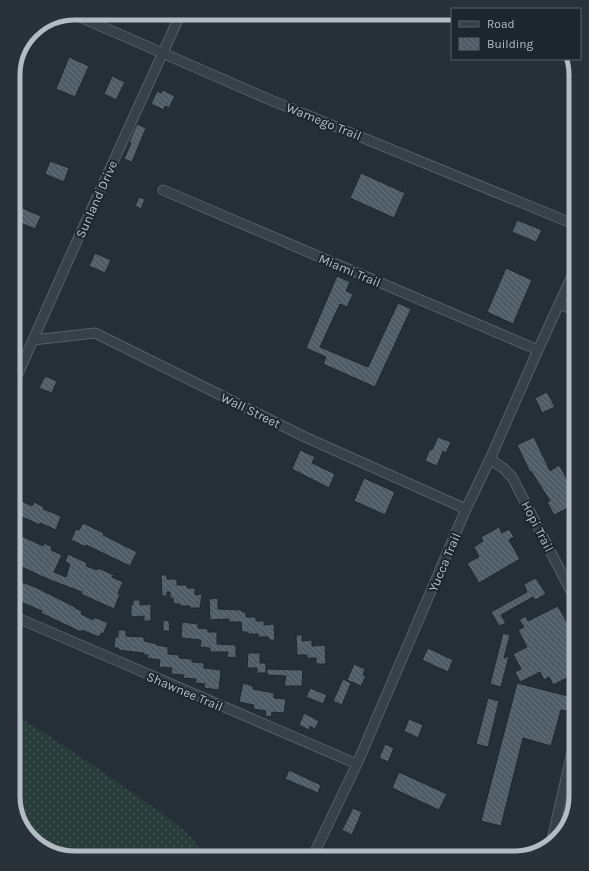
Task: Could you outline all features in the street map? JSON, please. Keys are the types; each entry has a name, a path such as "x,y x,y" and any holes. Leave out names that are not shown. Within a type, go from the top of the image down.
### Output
{"street":[{"name":"Wamego Trail","path":"87,20 268,99 569,222"},
{"name":"Sunland Drive","path":"20,368 178,20"},
{"name":"Miami Trail","path":"163,190 538,350"},
{"name":"Yucca Trail","path":"315,851 357,764 466,509 569,282"},
{"path":"559,304 569,308"},
{"name":"Wall Street","path":"32,340 95,333 305,437 466,509"},
{"name":"Hopi Trail","path":"490,459 503,468 512,477 569,587"},
{"name":"Shawnee Trail","path":"20,619 357,764"},
{"path":"553,835 569,765"}],"green space":[{"path":"20,718 166,816 184,831 202,851 71,851 57,848 41,840 27,824 20,803"}],"building":[{"path":"69,57 89,66 75,97 56,89"},
{"path":"112,76 125,82 116,100 104,94"},
{"path":"163,90 175,96 169,108 165,106 164,110 151,104 157,91 161,93"},
{"path":"137,124 146,128 132,162 124,159 131,143 129,142"},
{"path":"50,161 69,168 64,182 45,174"},
{"path":"361,173 405,193 394,218 350,198"},
{"path":"139,197 145,199 141,209 135,206"},
{"path":"22,208 41,216 35,229 20,223 20,212"},
{"path":"517,220 542,230 536,242 512,232"},
{"path":"95,253 111,260 105,273 89,266"},
{"path":"506,268 532,280 513,324 487,312"},
{"path":"337,276 350,282 346,291 353,294 347,307 340,304 320,347 368,367 398,303 411,309 375,387 323,364 326,357 306,348"},
{"path":"45,376 57,381 52,393 39,388"},
{"path":"547,392 555,407 542,413 535,398"},
{"path":"438,437 451,442 446,453 443,451 437,466 425,461 430,449 432,450"},
{"path":"534,437 550,471 559,465 569,482 569,508 554,515 547,502 550,501 531,471 530,472 517,445"},
{"path":"300,450 315,457 312,463 335,474 329,488 292,469"},
{"path":"364,478 395,492 385,515 354,501"},
{"path":"20,500 32,506 34,502 44,507 43,509 61,516 56,530 40,523 40,525 20,516"},
{"path":"83,523 137,552 130,566 86,545 86,547 71,540 76,529 79,530"},
{"path":"499,527 502,533 509,529 514,537 509,540 520,559 479,583 467,563 479,557 474,547 483,541 481,537"},
{"path":"20,535 43,546 44,543 52,547 51,550 62,555 54,572 66,577 70,564 65,562 68,554 87,563 86,566 97,570 98,568 114,575 112,577 123,582 118,593 120,594 114,609 81,594 82,592 50,580 20,566"},
{"path":"161,575 167,575 167,579 177,579 177,585 187,585 187,588 195,588 195,595 202,594 200,608 190,608 190,606 180,606 180,604 174,604 173,598 170,598 170,592 167,592 167,596 162,596"},
{"path":"536,578 546,594 535,600 533,597 501,615 506,623 499,626 491,612 527,592 524,584"},
{"path":"20,582 35,587 75,607 82,611 81,614 93,620 94,617 108,623 103,634 101,633 99,637 82,630 81,632 41,613 42,611 21,602 20,603"},
{"path":"218,598 218,609 242,610 242,612 246,612 246,617 256,617 256,621 264,621 264,625 274,624 275,640 269,640 268,637 258,637 258,634 248,634 248,632 242,632 241,622 229,622 229,619 210,620 209,599"},
{"path":"133,600 140,600 140,605 151,604 151,621 144,621 144,616 131,617 131,605 133,605"},
{"path":"558,606 569,626 569,682 567,678 553,685 549,677 544,680 540,672 520,682 515,672 521,669 513,654 527,647 518,630 524,627 519,620 526,616 528,621"},
{"path":"163,620 169,621 170,631 163,631"},
{"path":"182,622 198,624 198,628 208,629 208,632 217,632 217,644 236,645 236,658 227,657 228,652 210,652 210,648 200,647 201,640 181,638"},
{"path":"118,630 126,630 126,636 144,637 144,641 168,647 168,654 179,655 179,658 192,659 192,662 204,663 204,668 221,670 219,690 204,688 205,684 195,683 196,679 183,678 184,675 171,674 172,668 159,667 160,660 147,658 148,655 144,655 144,653 118,650 119,648 114,648 115,637 118,637"},
{"path":"503,633 510,635 504,658 509,656 501,687 490,684"},
{"path":"296,635 302,635 302,641 312,640 312,646 325,645 326,664 316,664 316,658 307,658 307,655 297,655"},
{"path":"428,648 453,660 448,672 422,660"},
{"path":"248,653 260,653 260,663 266,663 266,673 257,673 257,668 247,668"},
{"path":"354,664 365,669 363,675 366,676 361,686 347,680"},
{"path":"267,669 303,670 302,686 284,686 286,676 267,675"},
{"path":"343,679 351,683 342,705 333,701"},
{"path":"243,683 253,686 253,689 274,693 274,698 286,699 284,713 272,712 271,717 265,716 266,711 253,709 254,705 239,702"},
{"path":"517,683 569,696 568,711 561,710 551,746 523,738 501,826 481,821"},
{"path":"310,688 327,695 323,704 306,697"},
{"path":"488,698 499,701 488,747 476,744"},
{"path":"304,713 319,721 315,729 310,726 309,730 299,725"},
{"path":"409,719 423,725 418,738 404,731"},
{"path":"385,744 394,748 388,762 379,758"},
{"path":"289,770 321,785 318,793 285,779"},
{"path":"399,772 447,794 439,810 392,788"},
{"path":"353,808 362,812 352,835 342,830"},
{"path":"336,848 343,851 334,851"}]}
